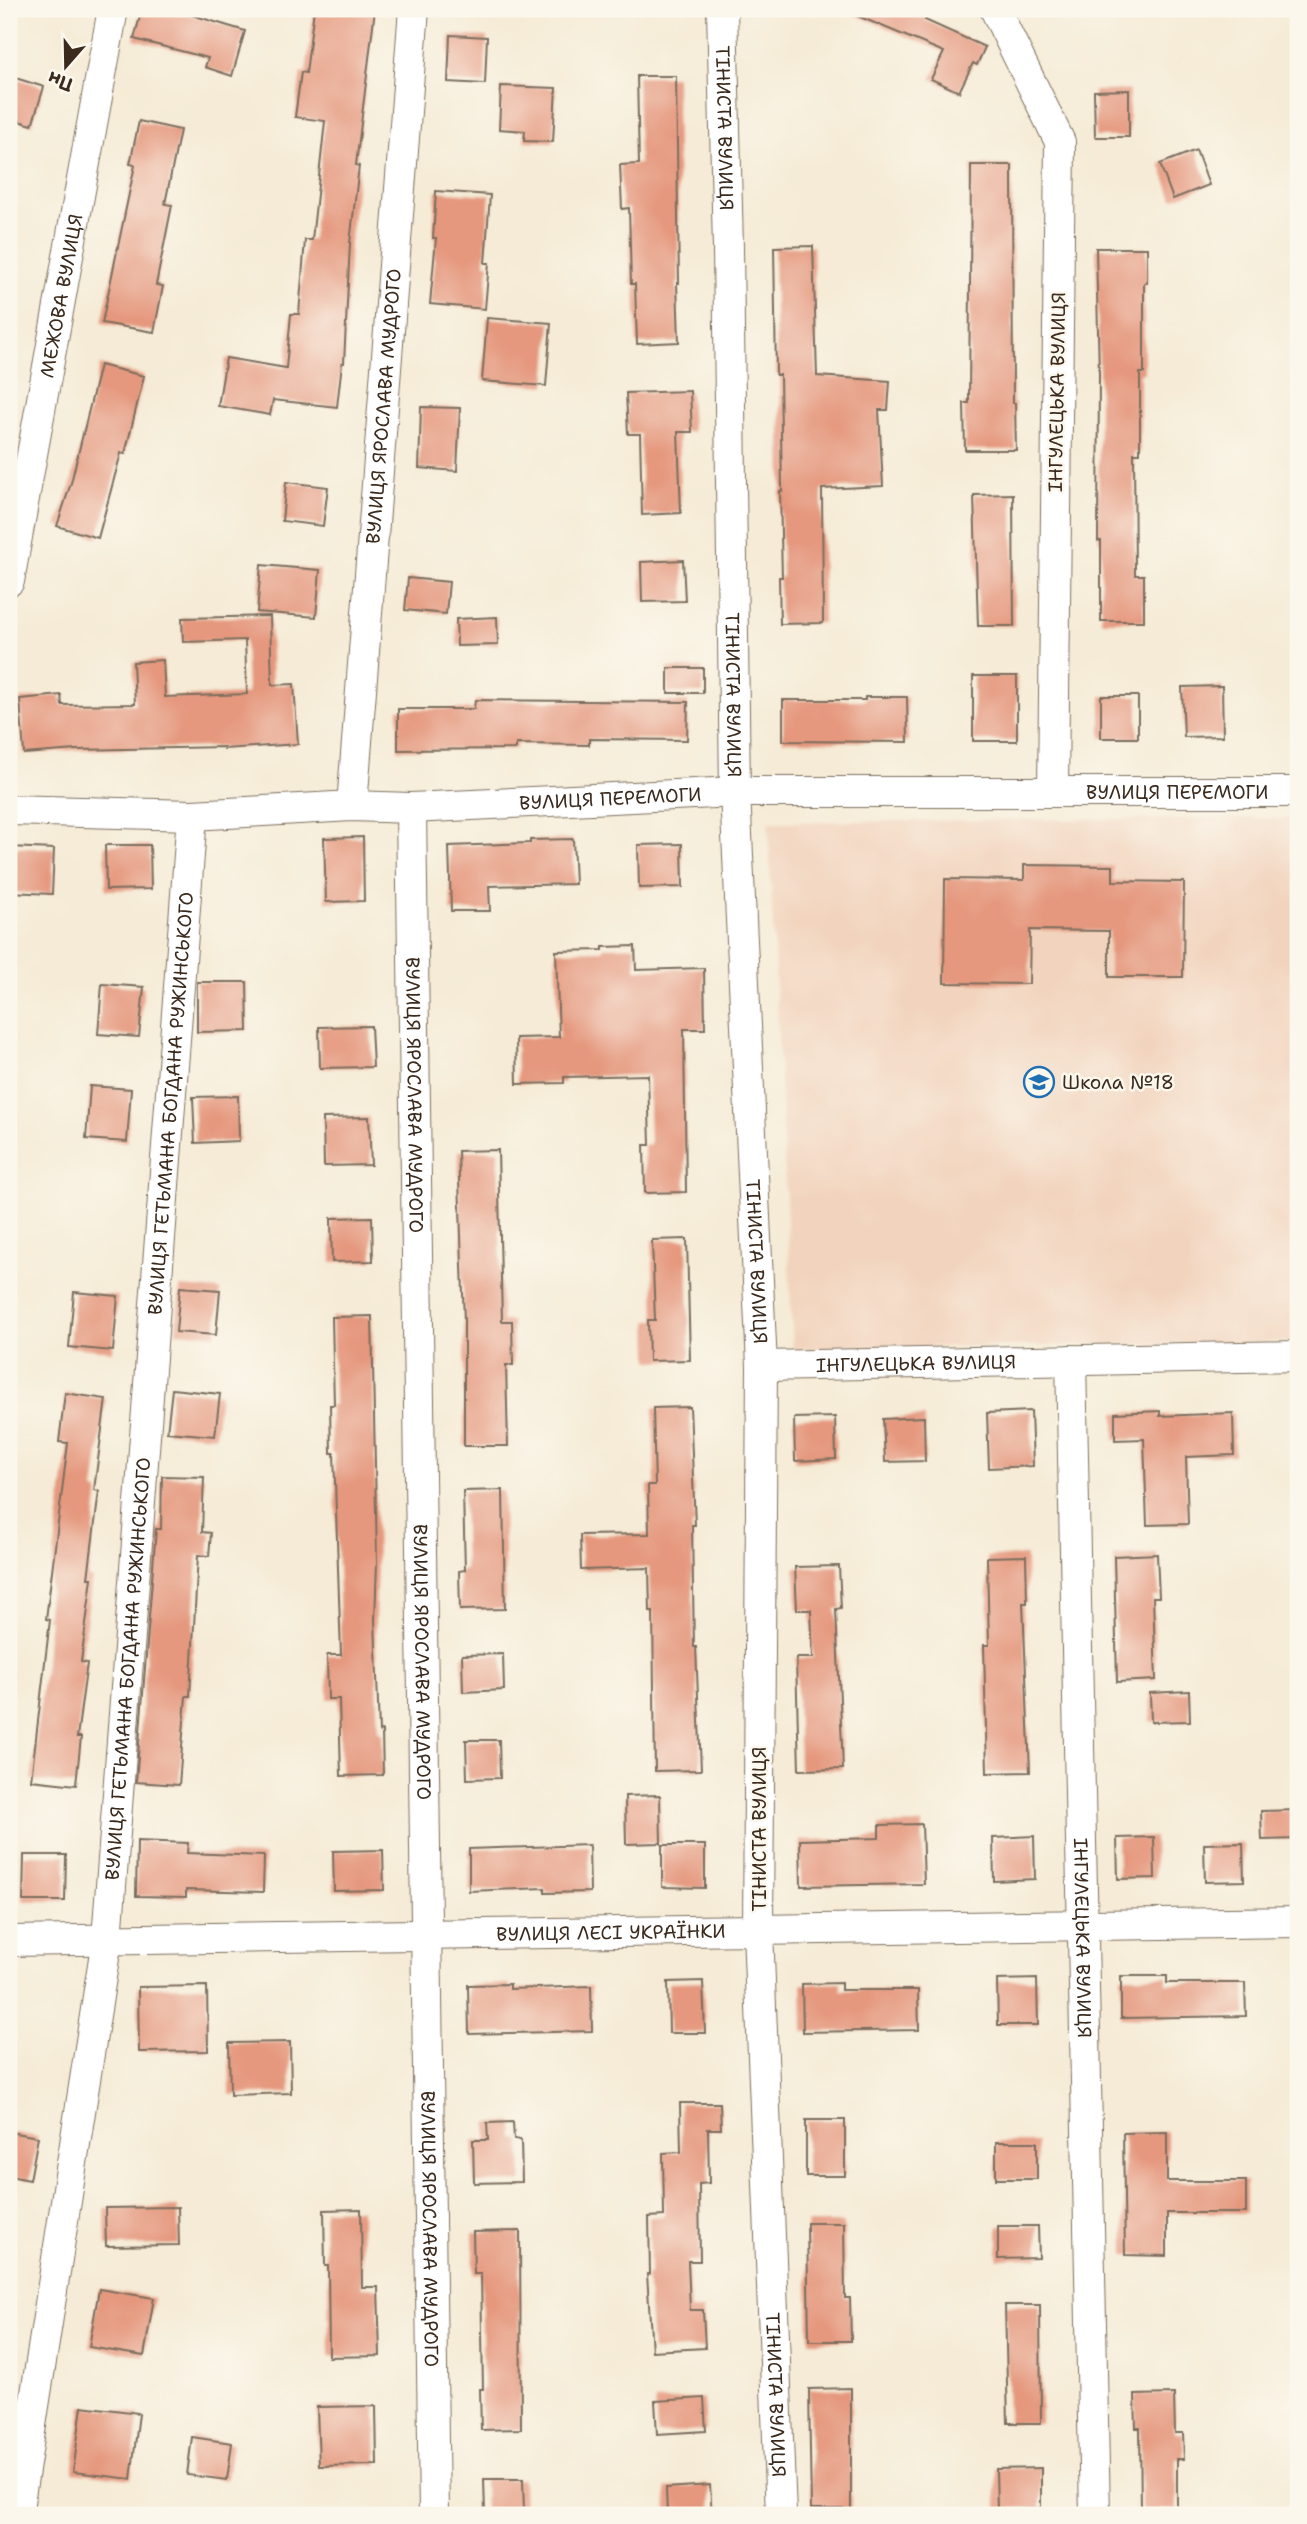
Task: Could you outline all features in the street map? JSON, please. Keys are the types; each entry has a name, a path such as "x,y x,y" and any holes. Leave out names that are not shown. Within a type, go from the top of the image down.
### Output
{"street":[{"name":"МЕЖОВА ВУЛИЦЯ","path":"9,581 113,9"},
{"name":"ВУЛИЦЯ ЯРОСЛАВА МУДРОГО","path":"352,806 414,9"},
{"name":"ТІНИСТА ВУЛИЦЯ","path":"722,9 728,248 734,792 762,1366 758,1930 780,2515"},
{"name":"ІНГУЛЕЦЬКА ВУЛИЦЯ","path":"995,9 1060,142 1053,790"},
{"name":"ВУЛИЦЯ ПЕРЕМОГИ","path":"9,810 192,816 352,806 411,808 734,792 1298,792"},
{"name":"ВУЛИЦЯ ЯРОСЛАВА МУДРОГО","path":"411,808 428,1935 433,2515"},
{"name":"ВУЛИЦЯ ГЕТЬМАНА БОГДАНА РУЖИНСЬКОГО","path":"17,2515 107,1939 192,816"},
{"name":"ІНГУЛЕЦЬКА ВУЛИЦЯ","path":"762,1366 1298,1356"},
{"name":"ІНГУЛЕЦЬКА ВУЛИЦЯ","path":"1071,1360 1095,2515"},
{"name":"ВУЛИЦЯ ЛЕСІ УКРАЇНКИ","path":"9,1941 1298,1922"}],"shaded area":[{"name":"Школа №18","path":"1298,818 1298,1342 793,1349 768,822"}],"building":[{"path":"142,9 172,9 245,31 232,76 205,67 208,58 134,39"},
{"path":"314,9 375,9 356,165 359,166 350,243 344,363 337,407 273,400 270,415 218,406 226,358 286,368 291,314 299,314 305,240 312,240 325,121 295,117 301,72 306,73"},
{"path":"841,9 930,9 925,20 985,47 977,65 973,63 959,92 931,79 944,52"},
{"path":"450,35 487,37 485,84 448,82"},
{"path":"9,76 44,87 32,125 9,118"},
{"path":"637,76 676,76 679,342 637,344 635,284 631,284 629,208 622,209 620,165 639,164"},
{"path":"501,86 556,88 553,142 524,141 525,131 499,129"},
{"path":"1129,90 1129,137 1095,137 1094,91"},
{"path":"139,121 180,130 165,204 172,205 156,285 163,286 154,332 102,323 135,165 130,164"},
{"path":"1196,150 1209,185 1173,199 1160,164"},
{"path":"971,165 1012,165 1013,403 1016,450 965,450 964,403 969,403"},
{"path":"436,191 490,195 485,309 430,304 436,238 433,238"},
{"path":"813,246 817,376 890,381 888,410 879,410 883,486 822,489 823,623 780,624 782,491 780,375 776,375 774,247"},
{"path":"1096,248 1147,248 1147,283 1144,283 1144,373 1140,373 1140,453 1134,453 1135,575 1144,575 1144,621 1101,621"},
{"path":"487,318 551,323 546,386 482,381"},
{"path":"100,365 144,376 125,454 121,453 98,538 57,526 71,483"},
{"path":"690,391 692,432 678,432 681,513 642,515 640,434 628,434 626,393"},
{"path":"421,407 460,408 457,471 419,468"},
{"path":"286,482 328,487 323,526 282,521"},
{"path":"1013,494 1014,626 978,626 974,495"},
{"path":"683,560 685,601 642,602 641,562"},
{"path":"261,565 320,570 316,617 257,612"},
{"path":"408,578 449,582 446,614 405,610"},
{"path":"270,616 272,685 294,684 298,744 224,749 76,750 24,754 20,699 61,695 62,705 135,704 133,662 163,660 165,697 247,694 245,640 183,642 182,618"},
{"path":"497,617 498,645 457,646 456,619"},
{"path":"668,668 703,668 703,693 668,693"},
{"path":"973,676 1017,676 1017,741 973,741"},
{"path":"1222,686 1223,736 1184,737 1182,687"},
{"path":"1101,696 1138,696 1138,738 1101,738"},
{"path":"865,697 907,697 908,742 783,741 783,700 865,700"},
{"path":"475,700 688,702 687,740 589,739 589,745 516,744 516,749 398,750 398,709 474,709"},
{"path":"363,837 364,901 326,902 324,838"},
{"path":"573,839 575,884 489,886 490,911 451,911 449,846"},
{"path":"682,844 683,887 639,888 638,845"},
{"path":"105,845 150,845 151,889 106,890"},
{"path":"9,847 54,849 52,894 9,892"},
{"path":"1024,865 1113,866 1113,881 1184,882 1183,977 1109,977 1109,931 1030,930 1029,984 944,983 945,879 1024,880"},
{"path":"635,946 636,970 704,968 705,1029 684,1029 686,1192 645,1193 644,1145 650,1145 648,1075 564,1077 564,1083 517,1084 516,1038 559,1037 556,951"},
{"path":"197,982 247,982 248,1031 197,1032"},
{"path":"102,984 144,987 139,1037 98,1034"},
{"path":"371,1026 373,1067 320,1068 319,1027"},
{"path":"90,1086 131,1089 127,1142 86,1139"},
{"path":"238,1096 239,1141 195,1143 193,1097"},
{"path":"369,1117 371,1165 324,1166 323,1118"},
{"path":"498,1150 502,1321 512,1321 513,1365 506,1365 508,1446 464,1446 464,1322 458,1151"},
{"path":"372,1217 373,1261 332,1262 331,1218"},
{"path":"687,1239 690,1360 649,1361 648,1320 655,1320 652,1240"},
{"path":"180,1287 220,1290 216,1335 176,1332"},
{"path":"74,1292 118,1296 113,1351 69,1347"},
{"path":"372,1316 377,1562 375,1620 383,1775 341,1776 339,1699 328,1699 327,1655 341,1655 334,1453 331,1453 330,1405 334,1405 332,1317"},
{"path":"172,1389 220,1394 215,1436 167,1432"},
{"path":"65,1393 106,1399 94,1490 99,1491 88,1578 92,1578 81,1662 87,1663 77,1737 81,1737 76,1785 31,1780 50,1620 46,1619 68,1443 59,1442"},
{"path":"690,1407 695,1525 692,1525 694,1647 701,1770 655,1771 653,1612 650,1612 649,1568 581,1570 580,1535 649,1534 648,1485 655,1485 653,1408"},
{"path":"1031,1411 1033,1466 989,1468 987,1413"},
{"path":"1160,1411 1160,1416 1233,1413 1234,1455 1186,1457 1188,1524 1147,1525 1144,1439 1115,1440 1115,1413"},
{"path":"835,1417 836,1459 795,1461 794,1418"},
{"path":"924,1417 925,1461 885,1462 883,1419"},
{"path":"162,1476 204,1477 202,1532 211,1533 209,1556 198,1555 190,1696 186,1696 179,1785 136,1782 156,1529 161,1529"},
{"path":"503,1490 505,1609 460,1610 459,1571 465,1570 463,1491"},
{"path":"1157,1554 1159,1597 1153,1597 1156,1680 1117,1682 1114,1556"},
{"path":"1026,1556 1027,1603 1023,1603 1030,1772 987,1773 984,1645 989,1645 987,1557"},
{"path":"839,1566 841,1608 836,1609 843,1769 799,1770 796,1658 813,1658 811,1610 797,1610 795,1567"},
{"path":"503,1654 504,1690 463,1692 462,1655"},
{"path":"1189,1691 1190,1721 1151,1722 1150,1693"},
{"path":"466,1740 499,1740 500,1778 467,1779"},
{"path":"660,1795 661,1843 626,1844 625,1796"},
{"path":"1298,1810 1298,1839 1262,1840 1261,1811"},
{"path":"922,1824 924,1884 801,1886 800,1840 879,1838 879,1825"},
{"path":"1034,1836 1035,1879 994,1881 993,1838"},
{"path":"1154,1837 1155,1878 1118,1879 1117,1838"},
{"path":"137,1841 188,1843 187,1853 264,1856 263,1892 186,1890 186,1897 136,1896"},
{"path":"1243,1843 1244,1881 1205,1882 1204,1844"},
{"path":"589,1845 590,1892 545,1893 545,1888 469,1891 469,1849"},
{"path":"662,1845 705,1845 705,1888 662,1887"},
{"path":"383,1850 384,1890 334,1891 333,1851"},
{"path":"24,1855 66,1855 65,1901 23,1901"},
{"path":"1121,1976 1167,1976 1167,1983 1245,1983 1246,2016 1121,2018"},
{"path":"1037,1979 1038,2025 998,2025 997,1980"},
{"path":"703,1981 705,2033 669,2033 668,1982"},
{"path":"841,1983 841,1990 918,1990 919,2030 803,2032 802,1984"},
{"path":"510,1984 510,1989 591,1986 592,2031 469,2034 468,1985"},
{"path":"207,1986 208,2051 139,2052 138,1987"},
{"path":"290,2042 291,2093 230,2095 229,2043"},
{"path":"680,2103 720,2103 721,2129 708,2129 709,2183 699,2184 700,2261 688,2261 690,2310 703,2310 705,2348 652,2351 647,2274 650,2274 649,2217 664,2216 663,2153 681,2152"},
{"path":"806,2120 845,2120 845,2176 806,2176"},
{"path":"513,2122 514,2139 521,2140 522,2182 474,2183 473,2140 488,2140 487,2123"},
{"path":"9,2132 38,2137 30,2180 9,2176"},
{"path":"1167,2132 1167,2181 1246,2181 1246,2213 1167,2213 1167,2256 1125,2255 1123,2133"},
{"path":"996,2142 1037,2142 1037,2179 996,2179"},
{"path":"178,2207 179,2245 106,2246 105,2208"},
{"path":"361,2209 362,2287 378,2287 380,2356 329,2357 324,2210"},
{"path":"807,2223 844,2223 845,2298 850,2298 851,2341 809,2341"},
{"path":"998,2226 1038,2226 1039,2258 998,2259"},
{"path":"520,2231 521,2429 481,2430 481,2274 474,2274 473,2232"},
{"path":"99,2289 154,2298 144,2356 89,2347"},
{"path":"1005,2305 1040,2305 1041,2423 1008,2423"},
{"path":"851,2388 851,2509 811,2509 809,2389"},
{"path":"1174,2394 1175,2433 1183,2433 1184,2459 1177,2459 1177,2510 1141,2510 1140,2428 1136,2428 1135,2395"},
{"path":"704,2398 706,2431 657,2434 655,2401"},
{"path":"82,2406 139,2413 131,2479 73,2472"},
{"path":"376,2406 377,2465 319,2466 317,2407"},
{"path":"192,2437 232,2443 227,2480 187,2475"},
{"path":"1041,2468 1041,2508 997,2509 996,2469"},
{"path":"484,2479 523,2479 524,2512 485,2513"},
{"path":"710,2485 712,2515 667,2515 666,2488"}],"place":[{"name":"Школа №18","path":"1039,1082"}]}
